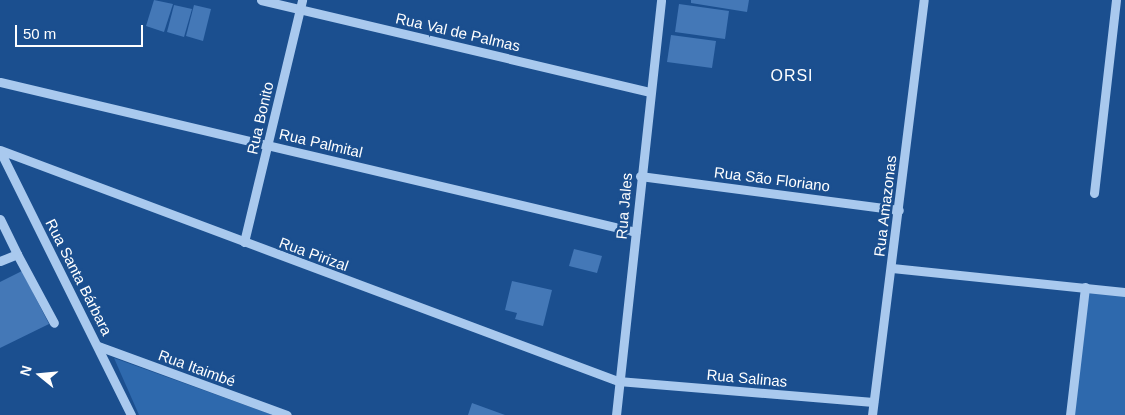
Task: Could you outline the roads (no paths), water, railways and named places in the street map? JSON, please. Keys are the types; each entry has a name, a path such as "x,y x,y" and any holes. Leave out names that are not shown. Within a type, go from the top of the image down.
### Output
{"street":[{"name":"Rua Val de Palmas","path":"261,0 301,5 649,92"},
{"name":"Rua Jales","path":"616,415 649,92 661,0"},
{"name":"Rua Amazonas","path":"872,415 900,210 924,0"},
{"path":"1094,193 1116,0"},
{"name":"Rua Bonito","path":"244,242 301,5"},
{"name":"Rua Palmital","path":"0,82 636,232"},
{"name":"Rua Pirizal","path":"0,151 618,381"},
{"name":"Rua Santa Bárbara","path":"0,151 131,415"},
{"name":"Rua São Floriano","path":"640,176 900,210"},
{"path":"0,218 54,323"},
{"path":"0,261 17,254"},
{"path":"892,268 1125,292"},
{"path":"1070,415 1085,287"},
{"name":"Rua Itaimbé","path":"98,346 287,415"},
{"name":"Rua Salinas","path":"618,381 873,402"}],"district":[{"name":"ORSI","path":"792,76"}]}
